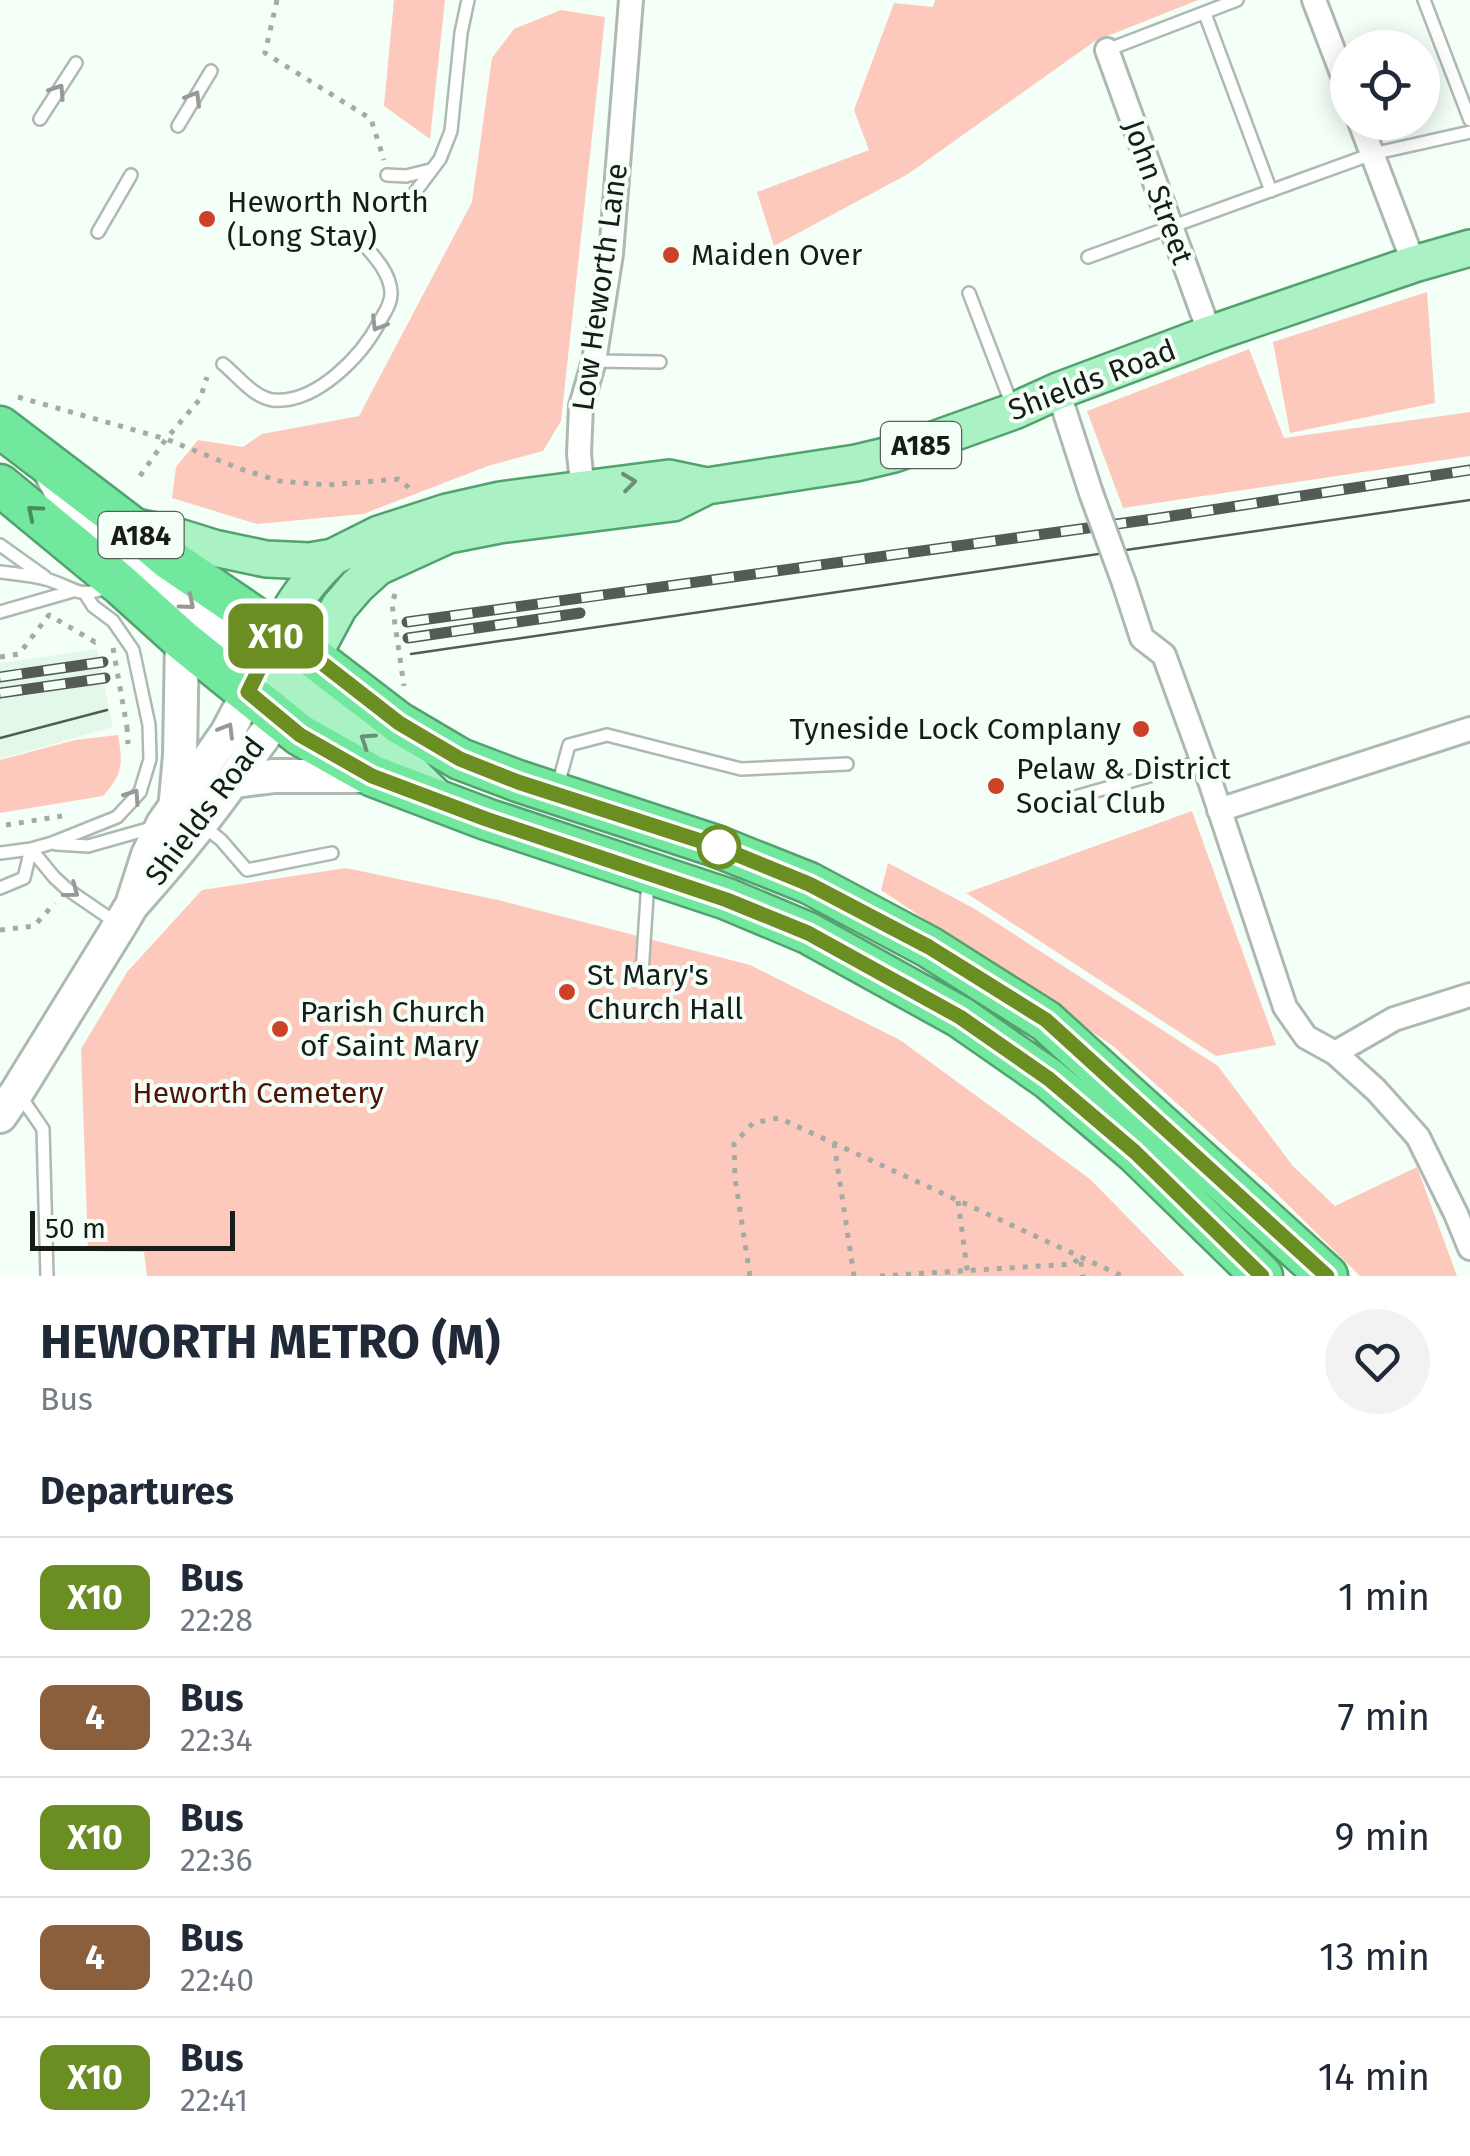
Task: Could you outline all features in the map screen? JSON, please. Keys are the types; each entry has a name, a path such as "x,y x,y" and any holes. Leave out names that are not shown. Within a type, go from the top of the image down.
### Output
{"highway":[{"name":"A184","path":"6,412 46,463 169,559 277,633 278,685 300,735 379,779 727,900 808,933 960,1017 1049,1079 1121,1140 1262,1276"},
{"name":"A184","path":"0,484 103,590 182,640 278,685 399,723 460,759 518,782 716,846 809,884 946,957 1046,1020 1327,1276"},
{"path":"379,779 426,823 457,837 564,868 648,872"}],"main road":[{"name":"Shields Road","path":"584,501 673,503 707,486 875,458 1014,411 1210,334 1470,248"},
{"path":"46,463 73,511 202,614 278,685 401,762 442,802"},
{"name":"A185","path":"130,526 266,559 310,561 333,557 379,534 447,512 500,500 584,501"},
{"name":"A185","path":"388,578 448,535 584,501"},
{"name":"A185","path":"277,633 301,590 333,557"},
{"name":"Shields Road","path":"5,1109 126,915 148,855 180,818 227,733 278,685 357,586 388,578"},
{"path":"180,818 182,640"},
{"name":"Shields Road","path":"180,818 234,780 278,685"},
{"path":"234,780 274,776 379,779"}],"street":[{"name":"Low Heworth Lane","path":"584,501 581,406 594,361 610,254 632,0"},
{"path":"1314,0 1330,42"},
{"name":"John Street","path":"1107,50 1210,334"},
{"path":"1367,140 1414,264"},
{"path":"1058,391 1142,638 1164,655 1285,1007 1306,1037 1336,1054 1376,1090 1418,1137 1470,1248"},
{"path":"1219,810 1470,729"},
{"path":"1336,1054 1394,1019 1470,995"}],"lane":[{"path":"410,199 440,159 451,131 468,0"},
{"path":"1107,50 1237,0"},
{"path":"1424,0 1470,120"},
{"path":"1205,14 1271,190"},
{"path":"40,120 76,63"},
{"path":"178,126 211,71"},
{"path":"1088,257 1372,154 1470,132"},
{"path":"388,175 406,176 430,170"},
{"path":"98,232 131,176"},
{"path":"223,364 261,396 273,400 317,388 341,373 376,330 391,300 392,290 385,271 360,240"},
{"path":"969,292 1014,411"},
{"path":"594,361 660,362"},
{"path":"0,546 72,592"},
{"path":"0,572 48,579"},
{"path":"0,612 72,592 103,590"},
{"path":"0,853 52,844 117,818 140,792 150,759 149,725 134,650 113,620 93,606 103,590"},
{"path":"556,792 570,744 608,734 741,769 848,764"},
{"path":"1075,797 1202,762"},
{"path":"52,844 88,846 180,818 221,840 248,870 332,854"},
{"path":"31,849 67,890 126,915"},
{"path":"0,888 24,878 31,849"},
{"path":"642,973 648,872"},
{"path":"5,1109 43,1129 47,1276"}],"path":[{"path":"277,0 265,54 371,120 388,175"},
{"path":"140,476 200,399 206,377"},
{"path":"6,412 166,439 280,481 327,485 399,479 421,503"},
{"path":"388,578 405,691"},
{"path":"0,657 18,654 50,615 95,642"},
{"path":"113,648 128,757"},
{"path":"750,1276 735,1178 734,1144 753,1123 780,1118 1122,1276"},
{"path":"834,1143 854,1276"},
{"path":"958,1200 967,1273"},
{"path":"880,1276 1073,1264 1080,1256"},
{"path":"1080,1256 1083,1276"}],"shaded area":[{"path":"97,649 113,727 0,759 0,663"}],"green space":[{"path":"394,0 445,0 430,139 384,106"},
{"path":"935,0 1198,0 1095,41 908,174 774,246 757,192 869,150 854,110 894,3 933,7"},
{"path":"561,10 605,17 561,421 543,451 488,466 363,514 257,524 172,498 176,467 198,440 243,447 262,434 359,416 472,202 492,58 514,29"},
{"path":"1427,292 1435,403 1290,433 1273,342"},
{"path":"1249,349 1284,438 1470,412 1470,456 1123,508 1087,411"},
{"path":"118,735 120,768 103,796 0,813 0,760 75,740"},
{"path":"1192,811 1276,1045 1216,1056 966,893"},
{"path":"888,863 975,909 1218,1066 1292,1165 1335,1206 1417,1167 1457,1276 1360,1276 1271,1188 1113,1046 881,890"},
{"name":"Heworth Cemetery","path":"346,868 498,900 750,965 900,1040 1090,1179 1185,1276 147,1276 144,1252 88,1251 81,1049 127,972 202,890"}],"tram line":[{"path":"411,654 1470,500"},
{"path":"0,738 107,710"}],"railway":[{"path":"407,622 1153,519 1470,470"},
{"path":"408,638 580,613"},
{"path":"0,677 103,662"},
{"path":"0,693 105,678"}],"bus line":[{"name":"X10","path":"1262,1276 1135,1152 1049,1079 960,1017 899,982 808,933 727,900 386,782 300,735 248,692 277,633 399,723 460,759 518,782 716,846 809,884 929,947 1046,1020 1327,1276"}],"place":[{"name":"Heworth North (Long Stay)","path":"207,219"},
{"name":"Maiden Over","path":"671,255"},
{"name":"Tyneside Lock Complany","path":"1141,729"},
{"name":"Pelaw & District Social Club","path":"996,786"},
{"name":"St Mary's Church Hall","path":"567,992"},
{"name":"Parish Church of Saint Mary","path":"280,1029"}]}
